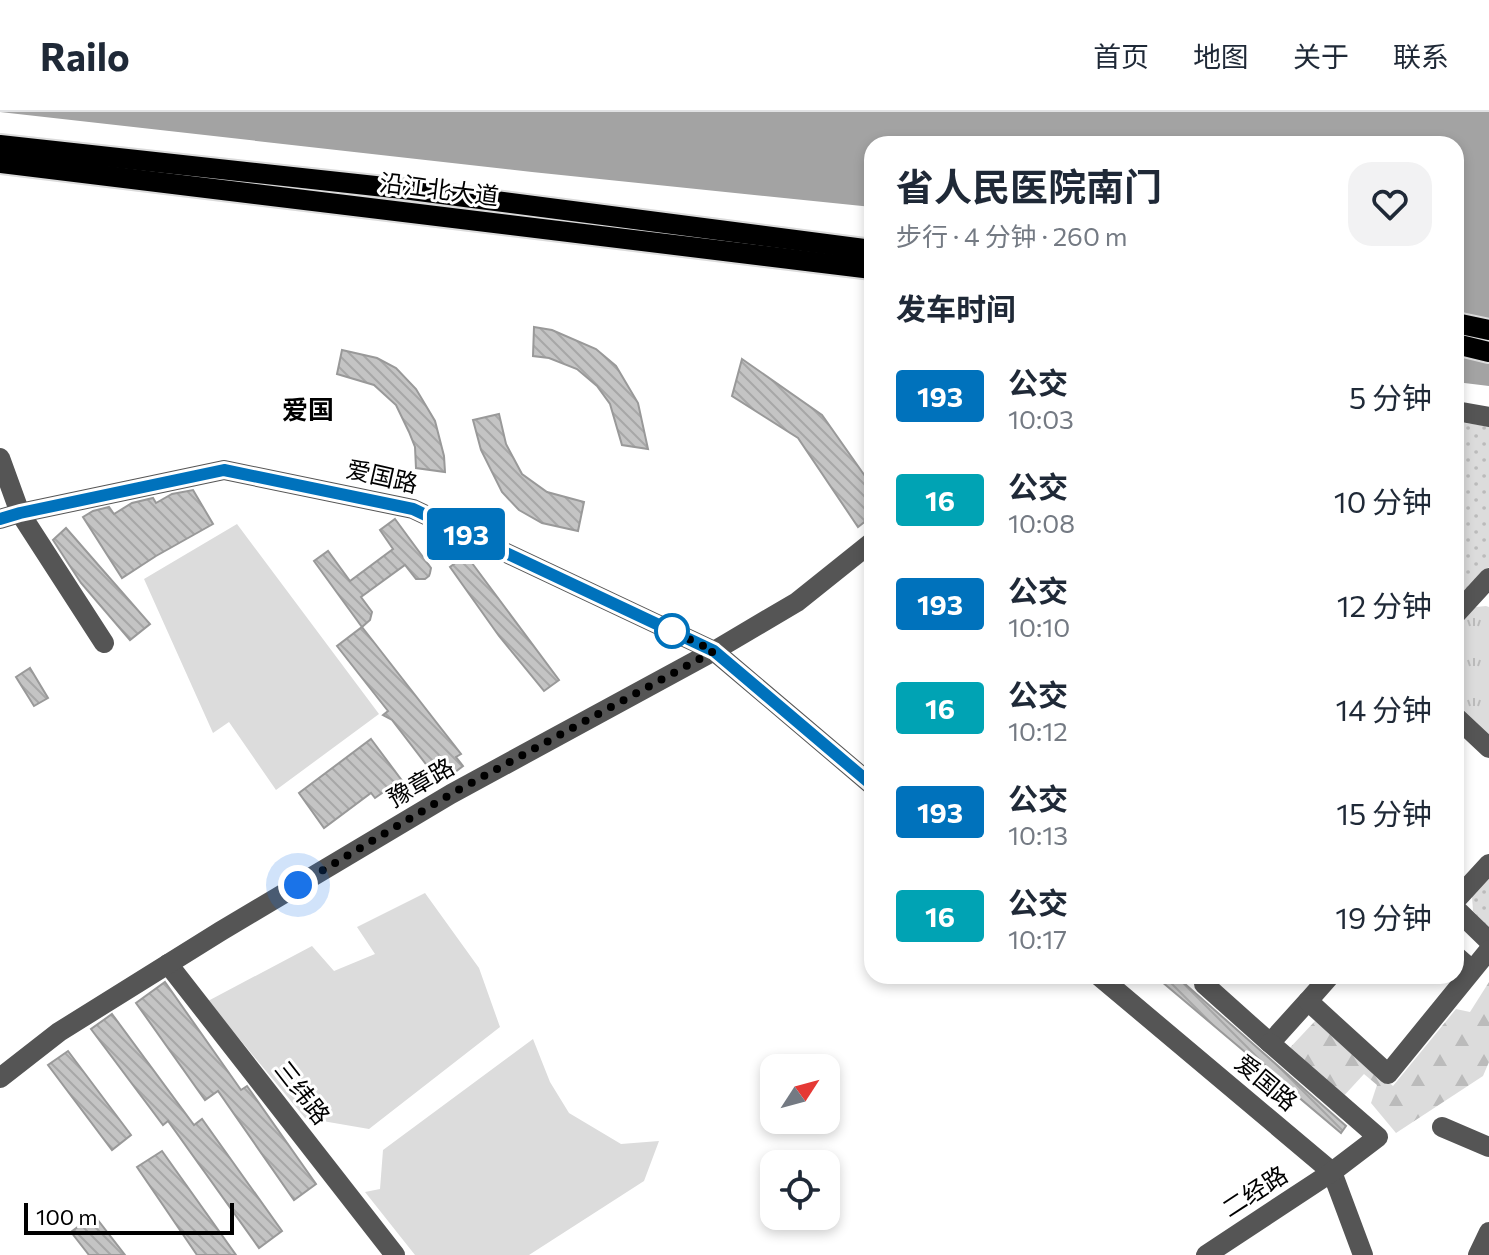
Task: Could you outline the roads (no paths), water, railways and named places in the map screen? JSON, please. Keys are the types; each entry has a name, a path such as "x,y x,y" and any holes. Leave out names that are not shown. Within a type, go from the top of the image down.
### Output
{"main road":[{"name":"沿江北大道","path":"0,145 403,189 864,249"},
{"name":"沿江北大道","path":"0,163 864,268"},
{"path":"1464,325 1489,330"},
{"path":"1464,346 1489,352"}],"street":[{"path":"1464,412 1489,417"},
{"path":"0,458 10,516 104,643"},
{"name":"爱国路","path":"10,516 224,470 413,509 714,651 864,778"},
{"name":"豫章路","path":"0,1078 59,1032 451,794 714,651 797,602 864,548"},
{"path":"1464,607 1487,585"},
{"path":"1464,725 1489,748"},
{"path":"1464,891 1489,864"},
{"path":"1464,917 1489,941"},
{"path":"1464,980 1489,950"},
{"path":"1464,963 1472,970"},
{"name":"三纬路","path":"168,964 395,1255"},
{"name":"爱国路","path":"1109,984 1332,1172 1363,1255"},
{"path":"1204,984 1270,1043 1323,984"},
{"path":"1308,1001 1388,1074 1461,984"},
{"name":"二经路","path":"1206,1255 1332,1172 1378,1137 1270,1043"},
{"path":"1442,1127 1489,1147"},
{"path":"1478,1255 1489,1232"}],"district":[{"name":"爱国","path":"308,410"}]}
